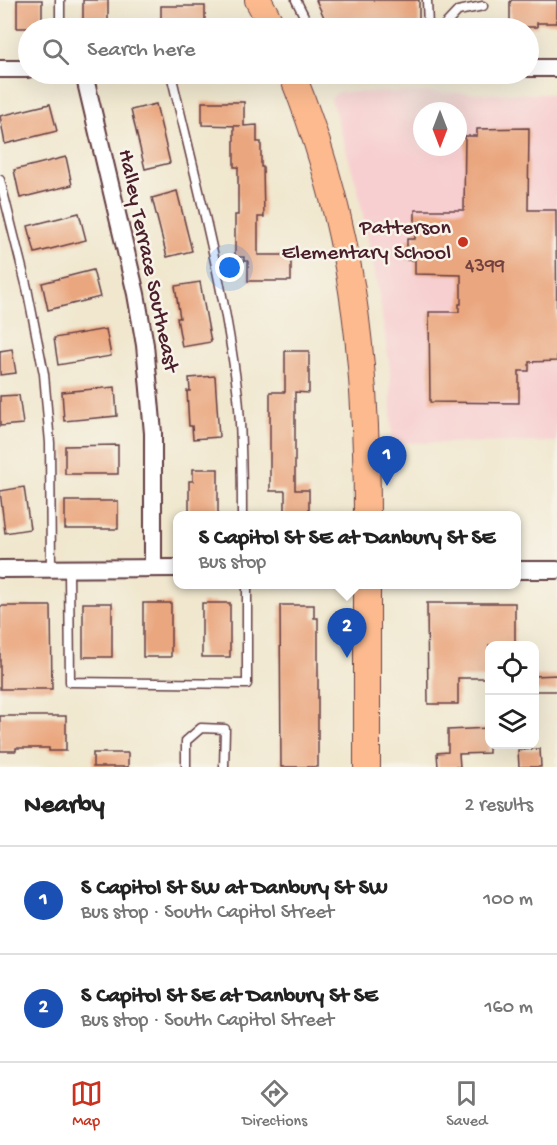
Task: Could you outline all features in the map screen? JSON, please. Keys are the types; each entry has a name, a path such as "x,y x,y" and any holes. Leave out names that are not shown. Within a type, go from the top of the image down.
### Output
{"main road":[{"path":"258,0 268,18"},
{"path":"296,84 329,180 355,299 366,423 367,511"},
{"path":"367,589 367,767"}],"street":[{"path":"539,68 557,68"},
{"path":"0,69 18,69"},
{"name":"Halley Terrace Southeast","path":"86,84 136,294 146,354 153,433 153,568"},
{"path":"0,568 173,568"},
{"path":"521,570 557,570"}],"lane":[{"path":"60,0 60,18"},
{"path":"296,0 305,18"},
{"path":"427,0 428,18"},
{"path":"451,18 458,10 483,6"},
{"path":"173,84 224,305 238,398 242,511"},
{"path":"0,180 27,288 44,374 50,442 51,568"},
{"path":"69,568 70,682 247,684 249,589"},
{"path":"186,767 186,741 201,728 225,729 224,767"}],"shaded area":[{"name":"Patterson Elementary School","path":"338,92 557,94 557,442 392,443 390,369 379,294 358,190 331,98"}],"building":[{"path":"17,0 42,0 42,18 18,18 17,28"},
{"path":"83,0 108,0 108,18 83,18"},
{"path":"316,0 419,0 419,18 324,18"},
{"path":"512,0 557,0 557,23 539,23 539,18 510,18"},
{"path":"161,6 205,6 205,18 161,18"},
{"path":"202,102 244,102 244,126 257,125 257,142 261,142 261,167 263,167 264,217 258,217 258,255 291,255 291,281 248,281 248,261 244,261 244,257 235,257 238,167 234,167 234,126 241,126 202,125"},
{"path":"50,104 57,131 5,144 0,116"},
{"path":"156,104 170,163 145,169 131,110"},
{"path":"529,128 528,210 556,210 557,361 529,362 529,371 519,371 519,403 430,402 429,312 459,312 461,275 415,274 415,260 407,260 407,239 415,239 415,210 464,210 467,136 477,136 477,129"},
{"path":"66,157 72,185 20,198 14,170"},
{"path":"177,191 192,251 167,257 152,198"},
{"path":"79,213 86,240 35,253 28,226"},
{"path":"93,270 100,297 48,310 42,283"},
{"path":"200,282 211,342 182,347 175,286"},
{"path":"106,329 111,356 58,365 54,338"},
{"path":"12,349 16,373 0,375 0,351"},
{"path":"285,351 309,351 309,393 295,392 295,490 309,490 309,511 285,511 285,491 270,491 270,392 285,392"},
{"path":"215,376 219,437 193,439 192,426 189,426 187,391 190,391 189,378"},
{"path":"115,387 117,416 64,421 62,392"},
{"path":"19,395 23,424 0,426 0,396"},
{"path":"118,445 118,474 65,474 65,446"},
{"path":"193,469 218,469 218,511 189,511 189,481 193,481"},
{"path":"24,487 30,529 5,533 0,491"},
{"path":"65,501 118,501 118,529 65,529"},
{"path":"83,603 112,603 112,657 83,657"},
{"path":"143,603 171,603 171,657 143,657"},
{"path":"202,603 230,603 230,657 202,657"},
{"path":"427,603 515,603 515,641 485,641 485,678 458,678 458,704 428,704"},
{"path":"280,605 314,605 314,618 318,618 318,767 281,767"},
{"path":"0,606 51,606 52,689 0,689"},
{"path":"557,675 557,691 539,691 539,676"},
{"path":"0,716 66,716 66,751 49,751 49,748 16,748 16,751 0,751"},
{"path":"485,728 485,749 489,749 489,753 459,754 460,767 438,767 437,753 448,752 448,730"},
{"path":"540,749 541,767 519,767 518,750"},
{"path":"93,753 128,753 128,767 93,767"}],"place":[{"name":"Patterson Elementary School","path":"463,242"},
{"name":"S Capitol St SW at Danbury St SW","path":"387,486"},
{"name":"S Capitol St SE at Danbury St SE","path":"347,658"}]}
